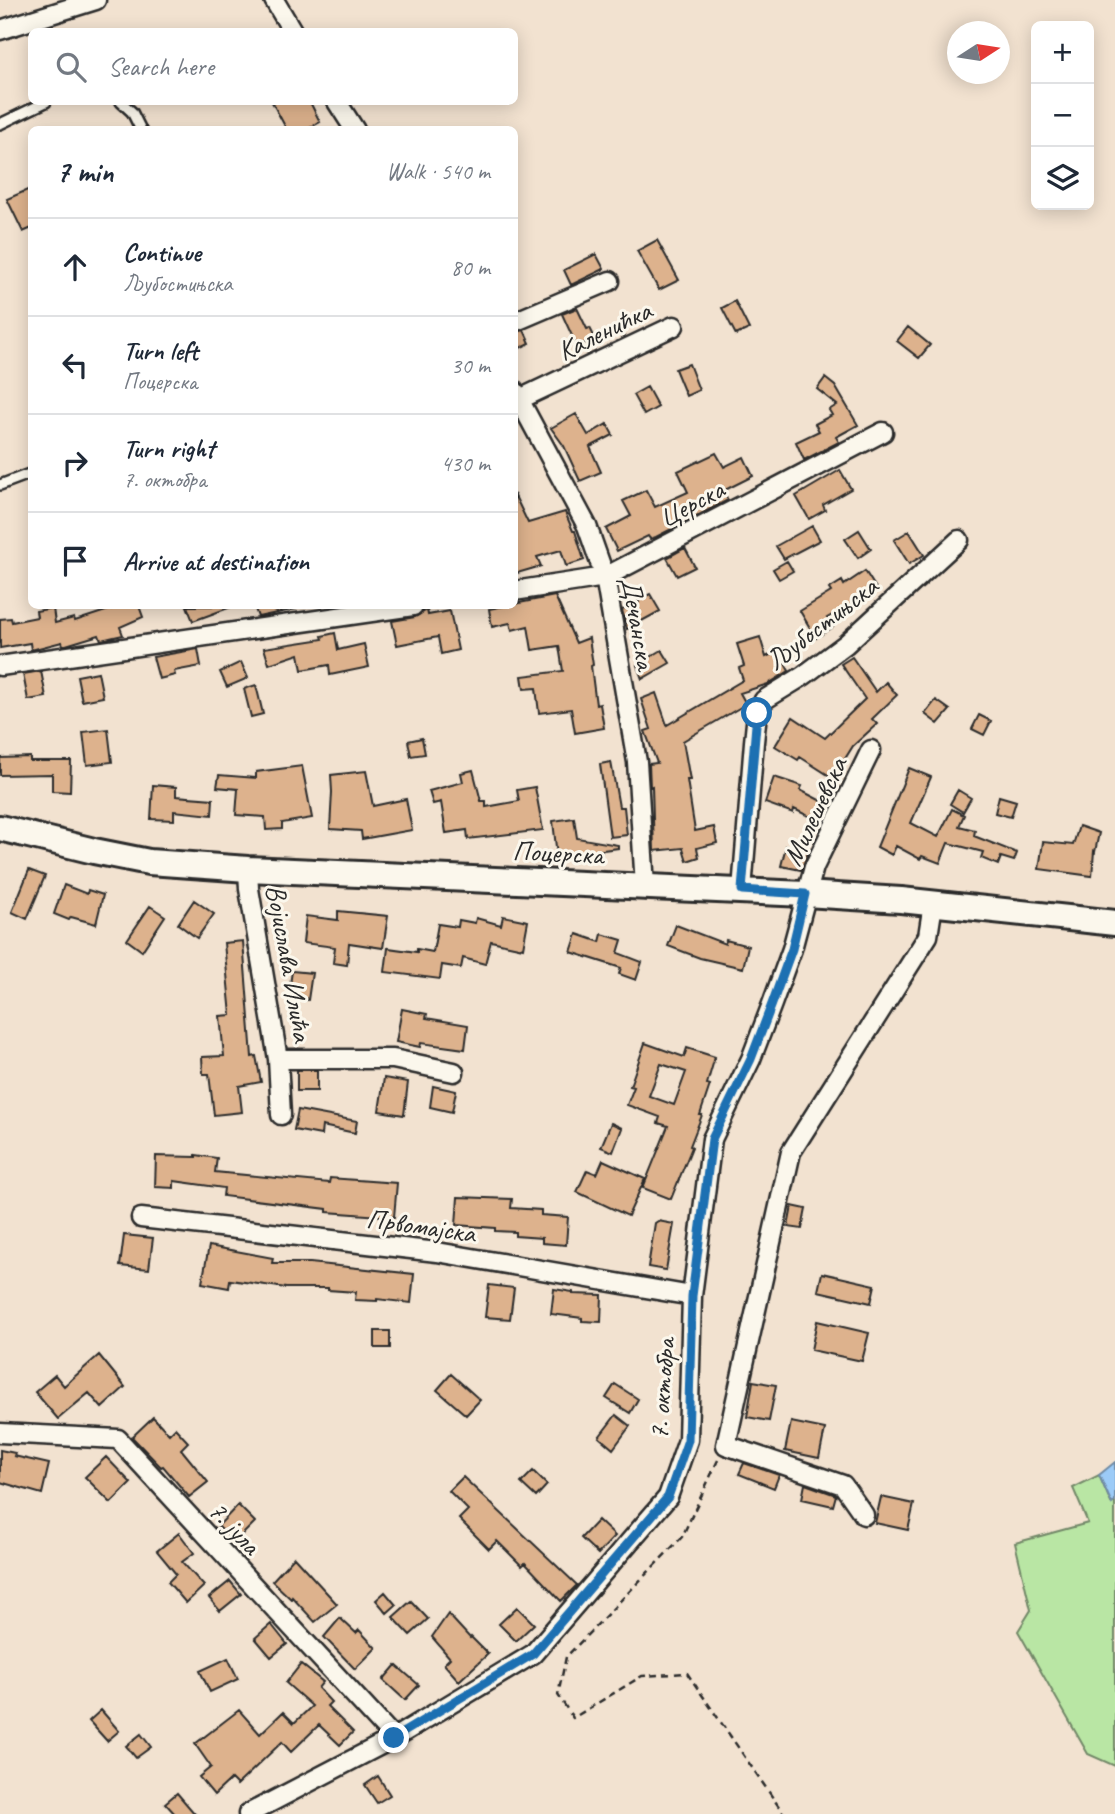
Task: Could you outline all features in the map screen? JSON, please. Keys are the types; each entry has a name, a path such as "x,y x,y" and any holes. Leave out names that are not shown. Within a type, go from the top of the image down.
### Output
{"main road":[{"name":"Поцерска","path":"0,828 130,859 248,869 805,894 1115,923"}],"street":[{"path":"0,30 96,0"},
{"path":"274,0 291,28"},
{"path":"340,105 353,126"},
{"path":"518,320 611,281"},
{"name":"Каленићка","path":"518,395 674,326"},
{"name":"Дечанска","path":"518,397 587,526 605,577 637,762 645,886"},
{"name":"Церска","path":"518,590 605,577 883,432"},
{"name":"Љубостињска","path":"742,890 757,713 764,700 803,676 846,644 959,540"},
{"path":"0,666 392,609"},
{"name":"Милешевска","path":"805,894 814,867 871,750"},
{"name":"Војислава Илића","path":"248,869 278,1059 393,1059 454,1072"},
{"name":"7. октобра","path":"248,1814 394,1738 533,1654 668,1497 688,1440 692,1296 712,1139 751,1059 772,1004 792,949 805,894"},
{"path":"864,1515 844,1485 726,1444 791,1152 928,936 933,904"},
{"path":"278,1059 281,1115"},
{"name":"Првомајска","path":"141,1218 437,1252 692,1296"},
{"name":"7. јула","path":"0,1433 118,1439 394,1738"}],"lane":[{"path":"0,124 40,105"},
{"path":"124,105 132,112 139,126"},
{"path":"0,485 28,474"}],"path":[{"path":"726,1444 682,1537 566,1657 558,1695 573,1718 642,1676 687,1673 784,1814"}],"green space":[{"path":"1099,1475 1111,1503 1115,1501 1115,1766 1088,1754 1018,1631 1031,1610 1015,1543 1088,1523 1073,1488"}],"water":[{"path":"1115,1462 1115,1501 1112,1504 1099,1475"}],"building":[{"path":"274,105 312,105 320,122 313,126 285,126"},
{"path":"28,190 28,230 23,232 7,199"},
{"path":"657,240 679,280 659,290 637,251"},
{"path":"596,254 604,269 571,285 564,270"},
{"path":"735,301 749,329 736,335 722,308"},
{"path":"577,308 587,329 590,328 595,338 577,347 562,314"},
{"path":"908,327 930,345 919,358 897,341"},
{"path":"524,330 530,343 518,349 518,332"},
{"path":"689,364 699,390 686,396 675,369"},
{"path":"825,378 835,386 858,425 836,437 839,442 804,460 796,442 819,431 815,424 832,415 829,410 837,405 817,389"},
{"path":"647,387 658,407 644,415 633,395"},
{"path":"576,414 588,435 607,424 613,435 590,447 601,472 580,481 564,446 551,428"},
{"path":"716,453 724,467 744,457 753,476 723,491 728,500 656,537 650,539 648,536 617,551 606,529 631,516 623,501 646,490 655,507 688,492 678,471"},
{"path":"840,470 851,489 823,505 825,510 809,519 796,496"},
{"path":"518,502 528,523 565,512 575,531 584,560 566,566 561,550 537,557 541,566 518,573"},
{"path":"812,526 820,540 784,559 776,546"},
{"path":"859,530 871,549 858,558 845,539"},
{"path":"909,531 924,555 909,564 894,540"},
{"path":"685,548 695,567 677,576 667,558"},
{"path":"787,561 793,571 779,579 773,569"},
{"path":"865,571 877,590 827,618 833,627 816,638 800,611 831,592 829,589 842,581 844,585"},
{"path":"650,594 660,611 627,629 622,610"},
{"path":"555,596 576,643 589,638 596,705 600,704 604,728 575,733 571,709 539,713 536,688 524,689 522,676 563,671 559,646 532,650 528,626 512,630 510,623 492,627 489,609 518,609 518,603"},
{"path":"53,609 55,623 74,618 75,621 112,609 140,609 143,617 120,627 123,635 101,640 99,635 66,645 62,642 31,650 30,643 0,648 0,619 11,618 12,622 37,617 36,611"},
{"path":"188,609 226,609 193,621"},
{"path":"255,609 296,609 258,617"},
{"path":"427,610 428,615 450,611 458,650 441,654 438,637 397,645 392,621 415,617"},
{"path":"335,633 338,650 364,644 369,667 330,675 329,665 302,670 299,654 269,664 264,648 323,639 322,636"},
{"path":"760,637 766,657 778,651 789,671 768,684 740,693 746,704 683,741 695,831 714,827 717,843 697,848 699,857 687,861 683,848 654,851 649,764 657,763 645,731 651,729 641,699 656,693 667,725 743,680 739,668 744,666 737,644"},
{"path":"198,649 201,666 174,671 175,675 159,679 153,657"},
{"path":"662,650 670,663 642,679 637,665"},
{"path":"852,657 876,692 886,682 897,695 872,719 877,724 853,746 833,778 800,757 798,760 775,746 793,717 825,738 865,699 841,664"},
{"path":"241,662 248,678 227,687 220,672"},
{"path":"41,671 46,697 28,700 23,674"},
{"path":"98,672 103,697 82,701 77,676"},
{"path":"256,685 263,714 251,717 244,689"},
{"path":"936,700 950,710 938,724 925,714"},
{"path":"979,715 991,721 984,735 972,729"},
{"path":"108,729 112,762 87,765 83,732"},
{"path":"422,738 425,754 411,756 408,741"},
{"path":"30,757 30,761 71,761 70,792 52,791 52,774 0,775 0,758"},
{"path":"611,762 619,807 624,807 627,835 610,837 600,764"},
{"path":"302,766 312,818 282,823 282,829 266,830 265,817 236,815 238,789 217,787 219,775 256,778 256,772"},
{"path":"909,768 931,777 911,823 938,837 952,809 964,815 959,826 975,830 974,836 1017,853 1014,861 1001,857 998,865 981,858 983,852 948,843 940,863 922,856 920,859 896,846 892,855 877,847"},
{"path":"473,770 481,801 486,801 486,807 519,801 517,790 535,787 543,830 468,839 467,830 446,833 441,802 433,804 429,791 463,782 461,773"},
{"path":"366,771 373,806 406,799 412,830 362,839 361,831 330,829 331,775"},
{"path":"774,777 802,786 800,790 831,806 823,823 794,809 793,813 765,803"},
{"path":"153,785 176,787 176,796 213,799 212,815 174,811 174,820 151,819"},
{"path":"958,790 971,798 963,812 950,804"},
{"path":"999,796 1016,801 1011,817 995,813"},
{"path":"574,818 577,838 618,845 618,848 557,856 553,821"},
{"path":"1079,826 1099,833 1092,876 1039,869 1043,842 1073,845"},
{"path":"786,846 809,851 801,870 781,866"},
{"path":"29,870 45,876 27,919 12,912"},
{"path":"64,885 87,894 88,890 103,895 96,924 71,917 69,920 54,914"},
{"path":"194,900 214,914 197,938 178,924"},
{"path":"150,906 165,916 142,951 127,940"},
{"path":"338,911 388,916 383,948 349,943 347,965 333,963 335,947 303,943 306,916 338,920"},
{"path":"503,916 528,921 523,948 491,941 485,964 463,958 461,968 442,965 440,979 385,972 388,948 433,952 438,924 458,927 459,920 475,923 476,918 501,925"},
{"path":"676,925 725,944 726,940 748,946 743,968 700,958 668,946"},
{"path":"577,934 600,942 602,934 622,940 618,953 642,962 636,980 619,974 621,968 571,952"},
{"path":"243,941 252,1057 256,1056 261,1082 239,1086 242,1112 214,1115 209,1074 203,1074 202,1057 224,1056 220,1016 231,1015 224,943"},
{"path":"292,971 312,973 308,1000 288,998"},
{"path":"402,1009 427,1014 426,1018 468,1025 465,1049 421,1043 420,1047 396,1042"},
{"path":"645,1043 684,1057 687,1048 715,1057 702,1115 671,1199 643,1188 668,1126 658,1123 660,1117 627,1105 634,1087 630,1086","holes":["661,1064 686,1072 674,1105 649,1096"]},
{"path":"297,1070 317,1070 317,1091 297,1091"},
{"path":"384,1078 408,1082 404,1115 379,1111"},
{"path":"433,1086 456,1091 452,1112 430,1107"},
{"path":"298,1110 357,1121 355,1133 322,1126 321,1135 294,1130"},
{"path":"611,1123 622,1128 613,1152 601,1147"},
{"path":"196,1155 217,1158 215,1172 329,1183 330,1178 397,1183 394,1217 327,1212 327,1209 223,1196 224,1188 174,1181 174,1188 155,1187 156,1156"},
{"path":"603,1160 645,1179 628,1216 577,1192 587,1170 597,1174"},
{"path":"458,1197 512,1199 511,1208 541,1210 541,1215 568,1217 566,1245 542,1243 542,1238 515,1236 515,1232 495,1231 495,1228 456,1225"},
{"path":"792,1206 806,1209 802,1229 788,1227"},
{"path":"658,1221 674,1224 666,1270 648,1267 655,1223"},
{"path":"124,1235 153,1238 149,1269 120,1266"},
{"path":"209,1246 273,1258 272,1263 310,1263 414,1274 411,1303 377,1299 355,1300 356,1292 328,1288 286,1288 230,1280 229,1288 202,1283"},
{"path":"822,1273 875,1285 871,1303 818,1291"},
{"path":"489,1285 514,1288 510,1319 485,1317"},
{"path":"554,1289 573,1294 602,1295 601,1322 551,1314"},
{"path":"817,1321 869,1333 862,1361 811,1350"},
{"path":"375,1331 390,1331 390,1348 375,1348"},
{"path":"99,1355 125,1387 102,1408 89,1393 58,1419 35,1392 55,1375 64,1386"},
{"path":"451,1374 480,1400 466,1415 437,1390"},
{"path":"753,1381 776,1385 769,1421 747,1417"},
{"path":"615,1384 638,1399 630,1413 606,1398"},
{"path":"616,1415 630,1426 613,1449 599,1437"},
{"path":"153,1417 169,1434 175,1428 188,1442 181,1449 208,1482 189,1497 163,1466 132,1437"},
{"path":"791,1422 825,1429 819,1458 785,1451"},
{"path":"0,1450 49,1464 42,1494 0,1482"},
{"path":"106,1457 131,1483 111,1503 85,1477"},
{"path":"744,1463 779,1475 774,1488 739,1474"},
{"path":"533,1471 547,1485 536,1497 521,1483"},
{"path":"463,1477 577,1585 561,1601 525,1563 522,1566 497,1541 489,1549 459,1519 468,1510 449,1491"},
{"path":"805,1484 836,1495 833,1506 802,1499"},
{"path":"881,1497 914,1504 908,1530 875,1523"},
{"path":"238,1505 255,1522 234,1543 218,1526"},
{"path":"598,1520 615,1536 598,1554 581,1538"},
{"path":"179,1533 194,1553 182,1562 204,1586 186,1603 168,1582 176,1574 157,1551"},
{"path":"294,1557 337,1604 315,1622 292,1597 291,1599 272,1581"},
{"path":"230,1581 241,1594 220,1611 209,1598"},
{"path":"385,1592 396,1605 387,1613 376,1600"},
{"path":"411,1601 428,1619 410,1635 393,1617"},
{"path":"517,1607 534,1624 516,1641 499,1624"},
{"path":"448,1614 488,1654 459,1681 444,1664 450,1658 432,1637"},
{"path":"340,1618 356,1633 359,1630 376,1648 355,1669 324,1637"},
{"path":"271,1624 287,1644 271,1657 255,1638"},
{"path":"228,1658 238,1679 210,1692 200,1671"},
{"path":"301,1664 323,1682 318,1688 331,1702 327,1706 353,1732 340,1745 319,1725 291,1752 282,1742 237,1785 231,1779 214,1795 199,1777 211,1767 195,1744 239,1710 260,1734 283,1712 294,1723 312,1706 286,1683"},
{"path":"396,1665 419,1685 405,1700 383,1680"},
{"path":"101,1710 119,1731 107,1741 89,1721"},
{"path":"141,1734 151,1747 136,1758 126,1746"},
{"path":"378,1776 390,1795 377,1803 365,1785"},
{"path":"177,1793 195,1814 175,1814 165,1803"}],"route":[{"path":"394,1738 533,1654 668,1497 688,1440 692,1296 712,1139 751,1059 772,1004 798,929 805,894 742,890 757,713"}]}
